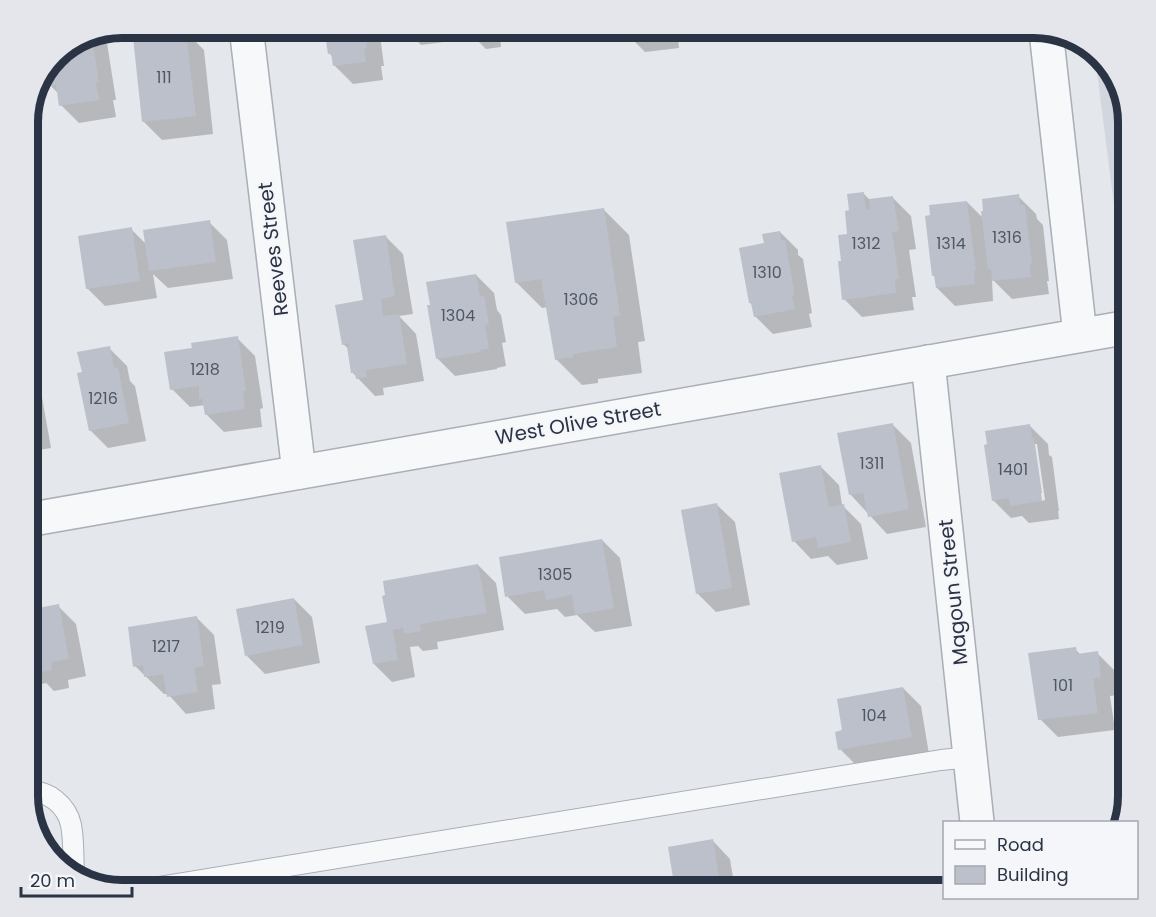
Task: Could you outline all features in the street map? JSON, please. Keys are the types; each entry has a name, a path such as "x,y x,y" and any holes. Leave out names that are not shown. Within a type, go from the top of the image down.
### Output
{"street":[{"name":"Reeves Street","path":"247,38 300,472"},
{"path":"1047,38 1080,335"},
{"name":"West Olive Street","path":"38,518 1118,329"},
{"name":"Magoun Street","path":"928,362 977,821"}],"lane":[{"path":"202,880 971,757"},
{"path":"38,793 50,795 63,807 71,824 73,864"}],"shaded area":[{"path":"1096,65 1110,84 1117,105 1118,236"}],"building":[{"path":"133,38 187,38 196,116 142,122"},
{"path":"326,38 366,38 366,62 333,66 331,53 328,54"},
{"path":"93,43 99,82 96,83 99,100 59,106 56,85 49,86 48,82 62,62"},
{"path":"864,192 866,210 870,209 869,199 893,196 899,231 892,232 899,279 895,279 896,293 842,300 838,235 847,234 845,211 849,210 847,194"},
{"path":"1019,194 1020,205 1025,205 1032,264 1030,264 1031,277 992,281 991,269 988,269 981,211 983,211 982,199"},
{"path":"967,201 976,270 974,271 975,284 936,288 934,275 932,276 925,216 930,215 929,205"},
{"path":"604,208 620,315 613,317 617,347 573,354 573,357 555,360 541,279 515,283 506,222"},
{"path":"210,220 216,262 149,271 143,230"},
{"path":"132,227 140,281 86,289 78,236"},
{"path":"780,231 781,240 785,240 795,295 792,296 795,309 754,317 751,303 749,303 739,248 764,243 762,234"},
{"path":"386,235 395,296 381,299 383,316 399,314 407,364 366,370 367,377 356,379 355,373 351,373 347,347 349,343 342,345 335,305 363,300 353,240"},
{"path":"476,274 480,296 484,295 489,324 485,325 489,349 436,359 427,305 430,305 426,282"},
{"path":"238,336 246,391 243,391 245,409 205,415 202,399 199,399 199,386 170,390 164,352 192,348 191,343"},
{"path":"110,346 114,368 118,367 129,423 89,431 77,373 82,372 77,352"},
{"path":"893,423 909,509 868,517 863,493 849,495 837,433"},
{"path":"1030,424 1042,501 1010,506 1009,498 992,501 984,445 987,444 985,431"},
{"path":"821,465 829,507 844,504 851,542 818,548 816,537 792,542 779,473"},
{"path":"717,503 732,588 696,594 681,510"},
{"path":"602,539 614,608 575,615 572,595 546,600 544,590 505,597 499,557"},
{"path":"478,564 487,613 420,624 421,631 404,634 403,628 393,630 398,660 373,664 365,626 387,622 382,596 385,595 383,581"},
{"path":"294,598 303,645 245,656 236,609"},
{"path":"59,604 69,659 51,662 52,670 38,673 38,608"},
{"path":"197,616 204,666 194,668 198,692 167,697 163,674 144,677 143,665 133,667 128,627"},
{"path":"1076,647 1077,654 1098,651 1101,677 1093,679 1098,713 1038,720 1028,653"},
{"path":"903,687 912,737 838,750 835,732 842,730 837,699"},
{"path":"713,839 719,880 673,880 668,847"}]}
